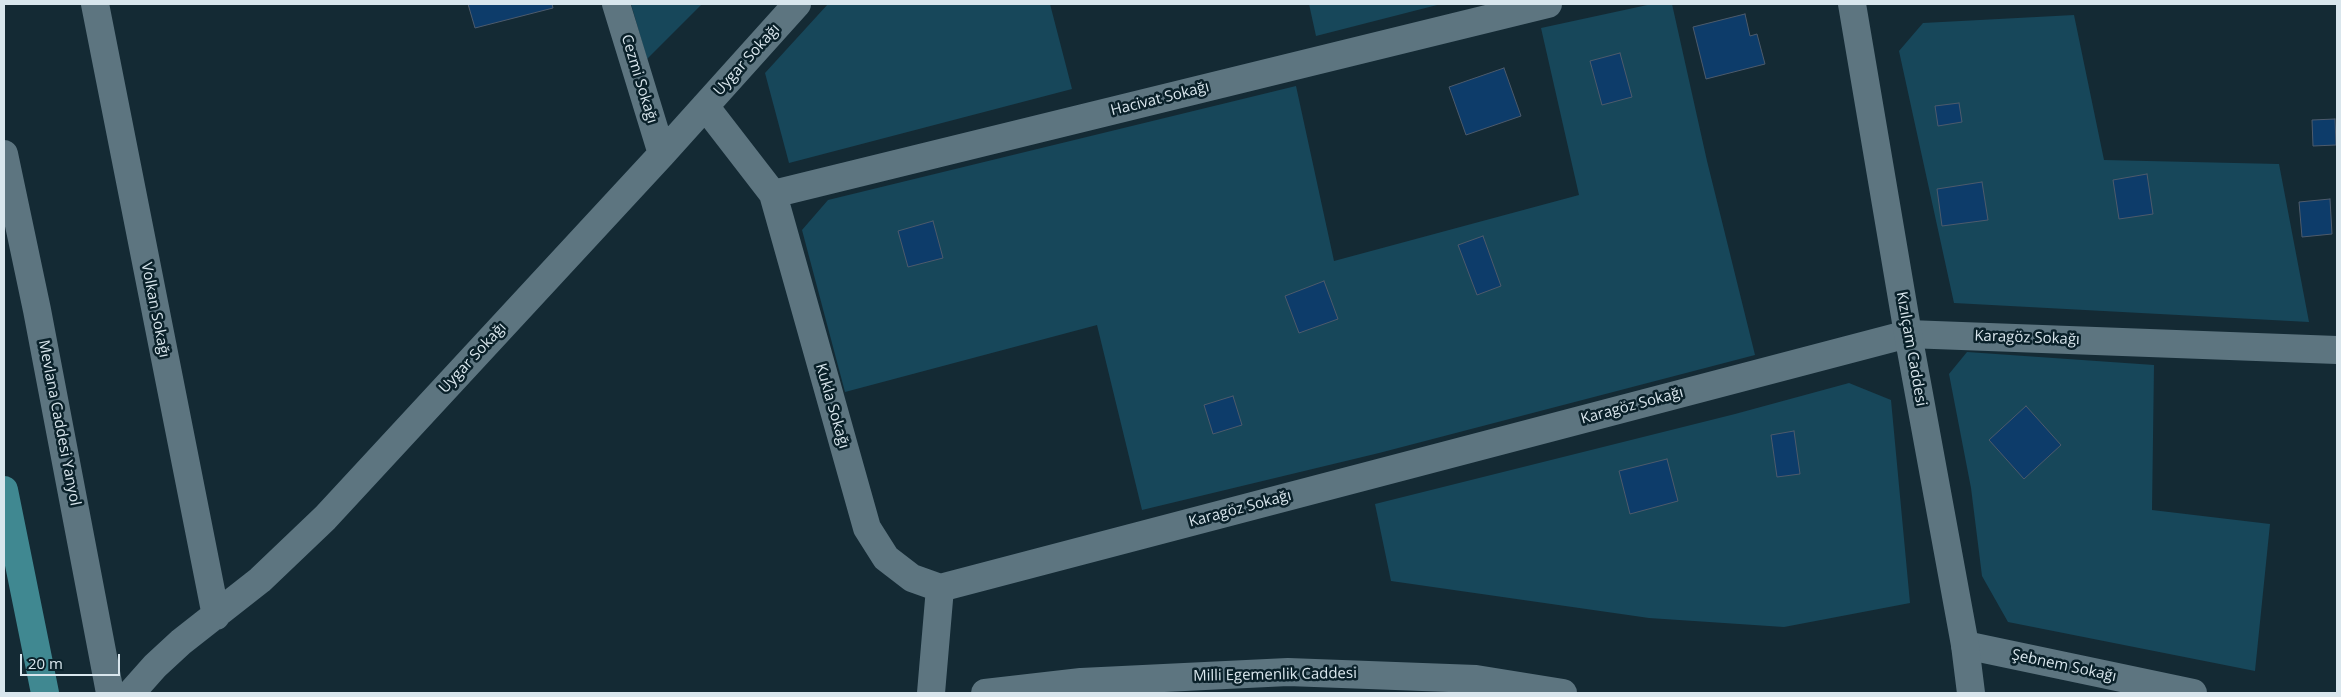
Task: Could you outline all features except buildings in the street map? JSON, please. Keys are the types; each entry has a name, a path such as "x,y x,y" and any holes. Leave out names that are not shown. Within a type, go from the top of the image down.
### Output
{"main road":[{"path":"4,490 45,693"}],"street":[{"name":"Volkan Sokağı","path":"94,4 216,616"},
{"name":"Cezmi Sokağı","path":"616,4 662,154"},
{"name":"Uygar Sokağı","path":"131,693 154,666 181,642 260,580 325,518 662,154 797,4"},
{"name":"Hacivat Sokağı","path":"772,194 1548,4"},
{"name":"Kızılçam Caddesi","path":"1852,4 1908,334 1965,645 1971,693"},
{"name":"Kukla Sokağı","path":"705,106 772,194 867,528 886,558 912,578 940,588"},
{"name":"Mevlana Caddesi Yanyol","path":"4,154 37,310 110,693"},
{"name":"Karagöz Sokağı","path":"940,588 1908,334 2337,350"},
{"path":"931,693 940,588"},
{"name":"Şebnem Sokağı","path":"1965,645 2193,693"},
{"name":"Milli Egemenlik Caddesi","path":"986,693 1081,682 1191,675 1288,672 1389,684 1476,679 1563,693"}],"shaded area":[{"path":"631,4 702,4 647,59"},
{"path":"828,4 1050,4 1072,89 789,163 765,73"},
{"path":"1309,4 1441,4 1316,36"},
{"path":"1652,4 1672,4 1707,161 1755,355 1379,453 1142,510 1097,325 845,392 802,230 828,200 1296,86 1334,261 1579,195 1541,28"},
{"path":"2074,15 2104,160 2279,164 2309,322 1954,303 1899,51 1923,23"},
{"path":"1967,352 2154,365 2152,510 2270,524 2255,671 2008,622 1982,576 1971,488 1949,374"},
{"path":"1849,383 1891,400 1910,603 1784,627 1649,618 1391,581 1375,504 1735,414"}]}
